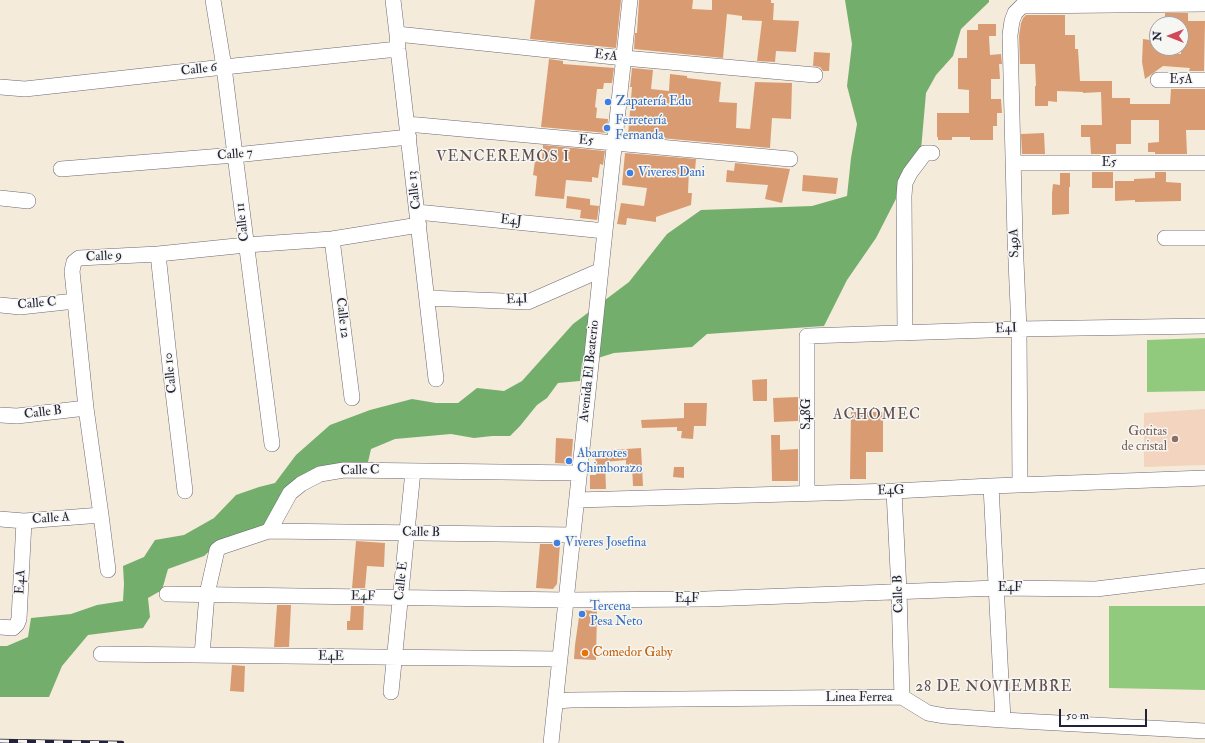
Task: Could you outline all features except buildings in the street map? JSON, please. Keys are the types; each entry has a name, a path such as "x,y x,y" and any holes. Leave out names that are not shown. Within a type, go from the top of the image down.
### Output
{"street":[{"name":"Calle 11","path":"213,0 224,67 272,444"},
{"name":"Calle 13","path":"394,0 436,379"},
{"name":"Avenida El Beaterio","path":"552,743 604,231 630,0"},
{"name":"S49A","path":"1020,485 1019,329 1010,35 1015,13 1022,6 1205,4"},
{"name":"Calle 6","path":"0,87 25,89 224,67 398,42"},
{"name":"E5A","path":"398,42 624,58 815,75"},
{"name":"E5A","path":"1158,80 1205,80"},
{"name":"E5","path":"408,130 614,143 790,159"},
{"name":"Calle 7","path":"61,169 235,155 408,130"},
{"path":"905,333 905,183 910,173 925,153 932,153"},
{"name":"E5","path":"1013,163 1205,163"},
{"path":"0,198 28,201"},
{"name":"E4J","path":"418,218 604,231"},
{"name":"Calle 9","path":"108,570 86,408 72,271 74,262 79,258 158,254 246,245 332,239 418,218"},
{"path":"1165,238 1205,238"},
{"name":"Calle 12","path":"332,239 352,398"},
{"name":"Calle 10","path":"158,254 185,491"},
{"name":"E4I","path":"427,298 528,302 601,270"},
{"name":"Calle C","path":"0,305 20,307 75,300"},
{"name":"E4I","path":"807,336 1019,329 1205,326"},
{"name":"S48G","path":"807,336 807,493"},
{"name":"Calle B","path":"0,415 17,416 86,408"},
{"name":"Calle C","path":"269,531 290,493 301,484 320,474 344,470 579,473"},
{"name":"Calle E","path":"392,692 413,471"},
{"name":"E4G","path":"577,500 894,491 1205,478"},
{"path":"991,486 1003,720"},
{"name":"Calle B","path":"894,491 902,697"},
{"name":"Calle A","path":"0,519 24,521 101,515"},
{"name":"E4A","path":"0,627 13,628 19,619 24,521"},
{"path":"202,655 207,594 217,550 221,547 269,531"},
{"name":"Calle B","path":"269,531 573,535"},
{"name":"E4F","path":"167,594 566,600 706,599 997,588 1096,589 1205,576"},
{"name":"E4E","path":"101,654 560,659"},
{"name":"Linea Ferrea","path":"556,701 902,697 928,713 1003,720 1205,731"}],"shaded area":[{"name":"Gotitas de cristal","path":"1205,409 1205,465 1144,467 1144,413"}],"green space":[{"path":"845,0 989,0 989,2 961,29 953,56 936,75 926,93 921,150 876,238 847,280 824,326 707,334 692,347 614,353 582,363 580,381 558,383 547,398 537,405 510,436 474,438 451,434 395,439 371,449 368,462 342,463 317,468 262,528 220,542 204,556 168,569 162,590 148,598 150,617 143,628 88,635 62,666 49,697 0,697 0,646 7,646 28,637 31,618 71,614 97,605 123,601 123,566 144,557 155,540 184,535 214,518 236,495 275,483 296,455 330,425 370,410 412,399 436,403 458,403 477,388 504,391 522,381 573,324 629,282 667,234 701,210 812,206 847,196 851,158 857,124 847,86 852,44"},
{"path":"1205,338 1205,391 1147,392 1147,340"},
{"path":"1109,606 1205,606 1205,690 1109,688"}],"railway":[{"path":"0,741 122,743"}],"place":[{"name":"Zapatería Edu","path":"608,102"},
{"name":"Ferretería Fernanda","path":"607,128"},
{"name":"Viveres Dani","path":"630,173"},
{"name":"Gotitas de cristal","path":"1175,439"},
{"name":"Abarrotes Chimborazo","path":"569,461"},
{"name":"Viveres Josefina","path":"557,543"},
{"name":"Tercena Pesa Neto","path":"582,614"},
{"name":"Comedor Gaby","path":"585,653"}],"district":[{"name":"VENCEREMOS I","path":"503,158"},
{"name":"ACHOMEC","path":"877,416"},
{"name":"28 DE NOVIEMBRE","path":"994,688"}]}
